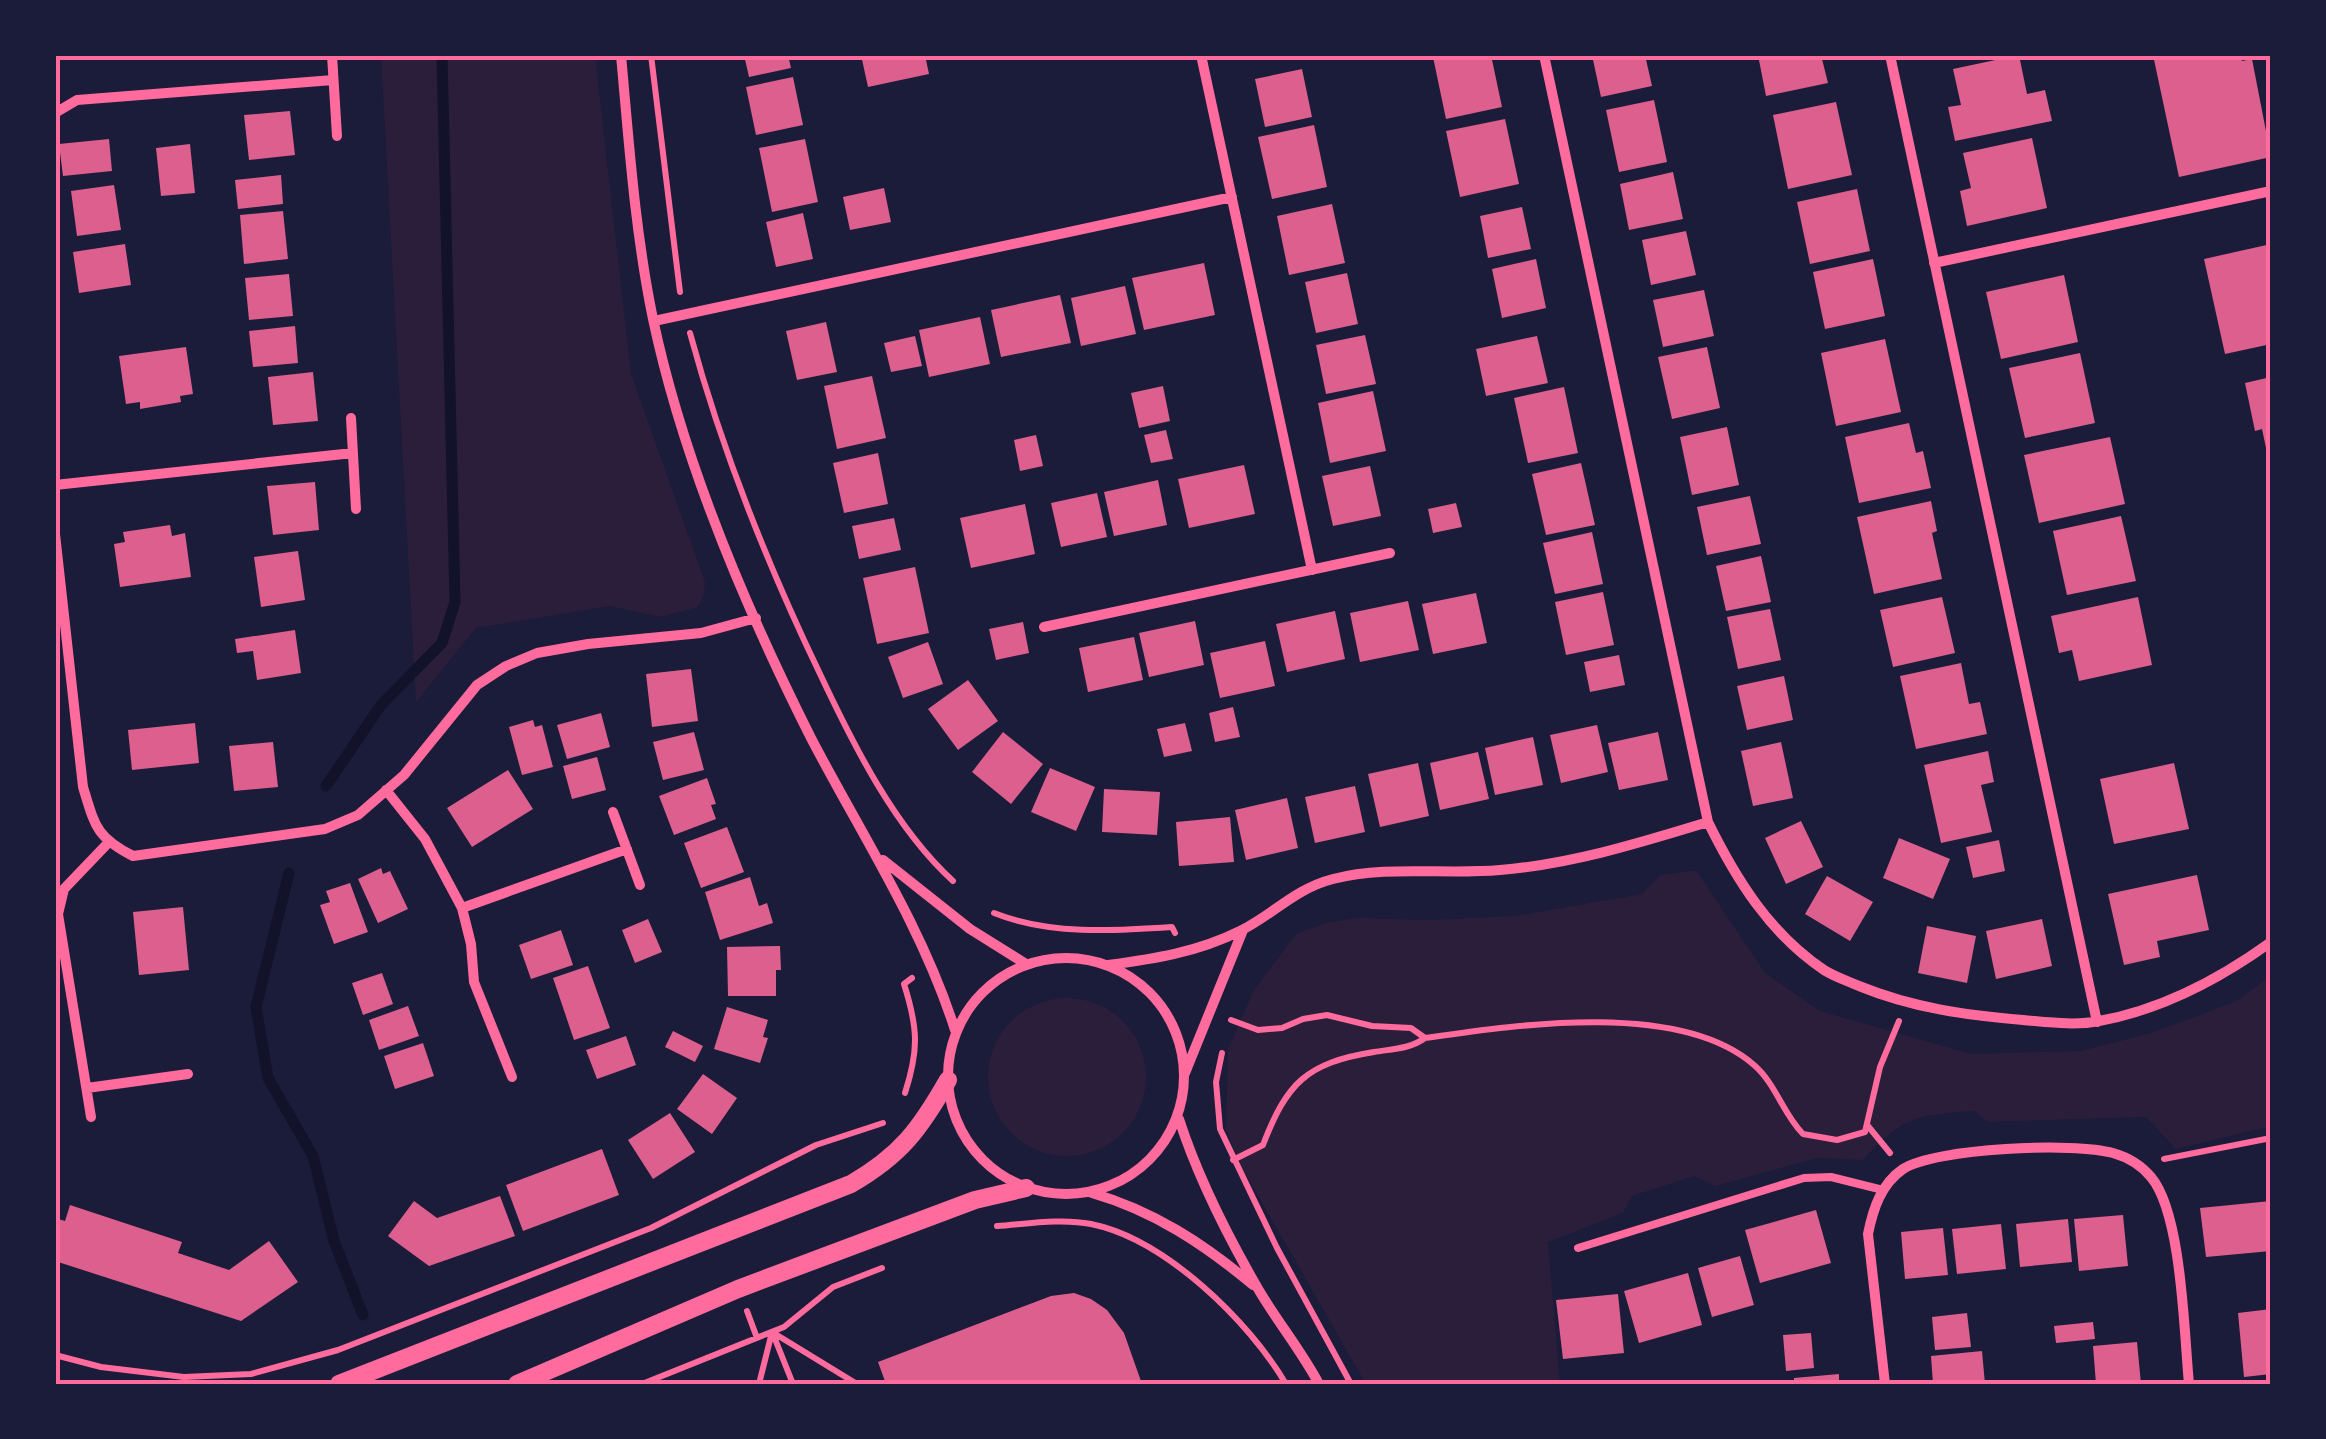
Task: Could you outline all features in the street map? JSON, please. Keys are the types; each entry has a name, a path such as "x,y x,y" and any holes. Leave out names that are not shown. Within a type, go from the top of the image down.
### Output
{"street":[{"path":"332,55 336,136"},
{"path":"621,55 632,176 654,321 693,457 756,618 812,738 878,856 943,993 955,1030"},
{"path":"1201,55 1312,570"},
{"path":"1544,55 1708,822 1732,871 1761,912 1826,972 1905,1002 1952,1014 2097,1022 2163,1002 2234,968 2271,942"},
{"path":"1890,55 2097,1022"},
{"path":"55,113 77,100 334,80"},
{"path":"1934,263 2271,191"},
{"path":"654,321 1232,197"},
{"path":"351,418 356,509"},
{"path":"55,486 353,453"},
{"path":"55,534 84,788 94,821 108,843 133,856 326,829 358,815 404,774 477,685 506,666 537,653 701,633 756,618"},
{"path":"1044,627 1390,553"},
{"path":"386,790 425,839 462,908 471,944 474,982 512,1077"},
{"path":"614,812 640,885"},
{"path":"1108,966 1186,953 1243,930 1284,900 1328,880 1368,871 1497,870 1574,862 1708,822"},
{"path":"91,1117 58,914 64,889 108,843"},
{"path":"462,908 627,849"},
{"path":"878,856 970,929 1026,964"},
{"path":"1092,1193 1127,1179 1144,1167 1170,1136 1179,1118 1184,1075 1243,930"},
{"path":"1184,1075 1167,1018 1150,996 1108,966 1081,958 1053,958 1026,964 996,979 972,1002 955,1030 948,1055 948,1080 957,1114 987,1162 1026,1188 1048,1194 1092,1193 1130,1204 1175,1227 1258,1288"},
{"path":"86,1088 188,1074"},
{"path":"339,1384 851,1184 897,1154 926,1118 948,1080"},
{"path":"1179,1118 1194,1167 1258,1288 1319,1384"},
{"path":"1885,1384 1868,1234 1883,1190 1903,1169 1919,1161 1957,1154 2073,1148 2112,1152 2138,1165 2157,1184 2169,1213 2190,1384"},
{"path":"516,1384 757,1282 975,1200 1026,1188"}],"lane":[{"path":"1578,1248 1804,1178 1831,1177 1883,1190"}],"path":[{"path":"652,55 674,261 685,315 701,372 773,575 842,720 890,804 961,888"},
{"path":"970,929 986,910 1009,919 1091,931 1172,927 1186,953"},
{"path":"903,1100 916,1061 916,1021 904,984 930,965"},
{"path":"1214,996 1230,1020 1258,1030 1282,1028 1304,1018 1327,1014 1372,1026 1411,1028 1425,1038"},
{"path":"1233,1160 1263,1145 1286,1096 1296,1083 1320,1066 1354,1055 1415,1046 1425,1038 1515,1025 1605,1022 1670,1030 1714,1042 1756,1066 1802,1134 1837,1140 1859,1136 1868,1126 1880,1067 1905,1002"},
{"path":"1230,1020 1216,1082 1220,1129 1351,1384"},
{"path":"55,1355 101,1368 184,1377 251,1374 338,1350 651,1228 816,1145 885,1122 894,1110"},
{"path":"1868,1126 1903,1169"},
{"path":"2138,1165 2271,1138"},
{"path":"986,1226 1090,1224 1133,1241 1186,1270 1271,1358 1286,1384"},
{"path":"642,1384 784,1328 833,1288 884,1267"},
{"path":"759,1384 772,1332"},
{"path":"772,1332 793,1384"},
{"path":"772,1332 856,1384"}],"shaded area":[{"path":"381,55 595,55 631,374 705,582 698,607 661,617 610,606 476,628 416,702"},
{"path":"1696,870 1765,973 1820,1011 1971,1054 2081,1051 2151,1033 2237,1001 2271,975 2271,1126 2176,1149 2146,1117 1988,1122 1974,1111 1954,1112 1912,1120 1889,1134 1863,1160 1817,1158 1715,1186 1694,1176 1632,1196 1623,1213 1548,1242 1560,1384 1366,1384 1240,1164 1226,1129 1228,1049 1254,990 1296,934 1325,923 1357,918 1515,916 1642,894 1660,875"},
{"path":"1067,998 1097,1004 1123,1021 1140,1047 1146,1077 1140,1107 1123,1133 1097,1150 1067,1156 1037,1150 1011,1133 994,1107 988,1077 994,1047 1011,1021 1037,1004"}],"building":[{"path":"744,55 788,55 791,68 749,77"},
{"path":"861,55 925,55 929,74 868,87"},
{"path":"1491,55 1502,107 1446,119 1433,57"},
{"path":"1592,55 1645,55 1652,86 1601,97"},
{"path":"1758,55 1821,55 1828,83 1766,96"},
{"path":"2019,55 2027,94 2045,90 2052,121 1955,141 1948,107 1961,105 1953,69"},
{"path":"2153,55 2241,55 2242,61 2252,59 2271,157 2179,177"},
{"path":"1302,69 1312,117 1265,127 1255,79"},
{"path":"793,77 803,125 756,135 746,87"},
{"path":"1654,100 1667,162 1619,172 1606,110"},
{"path":"1836,102 1852,175 1788,189 1773,115"},
{"path":"290,111 295,155 249,160 244,115"},
{"path":"1505,119 1519,184 1460,197 1446,131"},
{"path":"1314,125 1327,187 1272,199 1258,137"},
{"path":"2032,138 2047,208 1967,226 1960,191 1971,188 1963,153"},
{"path":"109,139 112,171 63,176 59,144"},
{"path":"805,139 818,202 772,212 759,148"},
{"path":"190,144 195,193 161,196 156,148"},
{"path":"1673,172 1683,219 1629,230 1620,184"},
{"path":"281,175 283,204 238,209 235,180"},
{"path":"114,185 121,230 77,236 71,191"},
{"path":"884,188 891,222 850,230 843,197"},
{"path":"1857,189 1870,251 1810,264 1797,202"},
{"path":"1332,204 1345,263 1289,275 1277,216"},
{"path":"1522,207 1531,249 1488,258 1480,216"},
{"path":"283,211 288,259 244,264 240,215"},
{"path":"803,213 813,259 776,267 766,222"},
{"path":"1686,231 1696,275 1651,285 1642,240"},
{"path":"125,244 131,285 79,293 73,252"},
{"path":"2271,244 2271,344 2225,354 2204,259"},
{"path":"1536,259 1546,308 1502,318 1492,269"},
{"path":"1873,259 1885,316 1825,329 1813,272"},
{"path":"1204,263 1215,315 1144,330 1132,278"},
{"path":"1347,273 1358,324 1316,333 1305,282"},
{"path":"289,274 293,316 249,320 245,278"},
{"path":"2064,275 2078,342 2001,359 1986,292"},
{"path":"1125,286 1136,334 1081,346 1071,298"},
{"path":"1704,290 1714,336 1663,347 1653,300"},
{"path":"1060,295 1071,343 1001,357 991,310"},
{"path":"980,317 990,364 929,377 919,330"},
{"path":"826,322 837,372 797,380 786,331"},
{"path":"295,326 298,363 253,367 249,331"},
{"path":"1365,335 1376,384 1326,394 1316,345"},
{"path":"915,336 922,366 891,372 884,343"},
{"path":"1537,336 1548,383 1486,396 1476,349"},
{"path":"1885,339 1901,412 1836,426 1821,353"},
{"path":"186,347 193,394 180,396 181,402 140,409 140,402 126,404 119,356"},
{"path":"1707,347 1720,408 1672,419 1658,357"},
{"path":"2080,353 2095,423 2025,438 2009,368"},
{"path":"313,372 318,421 273,425 268,377"},
{"path":"872,376 886,438 837,449 824,386"},
{"path":"2271,377 2269,462 2262,429 2255,431 2245,383"},
{"path":"1163,386 1170,421 1139,428 1131,393"},
{"path":"1564,387 1578,453 1528,463 1514,398"},
{"path":"1373,391 1386,451 1330,463 1318,403"},
{"path":"1909,423 1916,453 1923,451 1931,488 1859,503 1845,437"},
{"path":"1727,427 1739,485 1692,495 1680,437"},
{"path":"1166,430 1173,459 1151,463 1144,435"},
{"path":"1036,435 1043,466 1020,471 1014,440"},
{"path":"2110,437 2125,504 2039,523 2024,455"},
{"path":"878,453 888,504 844,513 833,463"},
{"path":"1581,463 1595,525 1546,535 1532,474"},
{"path":"1244,465 1255,514 1189,528 1178,479"},
{"path":"1370,466 1381,516 1333,526 1322,476"},
{"path":"1158,480 1167,525 1114,536 1104,492"},
{"path":"315,482 319,530 273,535 267,486"},
{"path":"1097,493 1107,537 1061,547 1051,503"},
{"path":"1750,496 1761,544 1707,555 1697,507"},
{"path":"1931,501 1937,531 1932,533 1942,579 1874,594 1857,517"},
{"path":"1456,503 1462,527 1433,533 1428,509"},
{"path":"1025,504 1035,554 971,568 960,518"},
{"path":"2121,516 2136,581 2067,595 2053,531"},
{"path":"894,518 901,550 859,559 852,526"},
{"path":"170,525 172,536 185,533 191,577 120,587 114,544 125,542 123,532"},
{"path":"1592,532 1603,584 1555,594 1543,543"},
{"path":"298,551 305,600 261,607 254,557"},
{"path":"1761,556 1771,602 1726,611 1716,566"},
{"path":"915,567 929,633 877,644 863,578"},
{"path":"1603,592 1614,645 1566,655 1555,602"},
{"path":"1476,593 1487,643 1433,654 1422,604"},
{"path":"1942,597 1955,653 1893,667 1880,610"},
{"path":"2138,597 2152,665 2079,681 2072,650 2059,653 2051,616"},
{"path":"1408,601 1419,650 1360,662 1350,613"},
{"path":"1770,609 1781,660 1738,669 1727,617"},
{"path":"1335,611 1345,659 1287,672 1276,624"},
{"path":"1195,621 1204,665 1149,677 1139,633"},
{"path":"1023,622 1029,653 996,660 989,629"},
{"path":"295,630 301,673 257,680 253,651 237,653 235,639"},
{"path":"1134,637 1143,680 1088,692 1079,648"},
{"path":"1265,641 1275,686 1220,698 1210,653"},
{"path":"928,642 943,684 903,698 888,657"},
{"path":"1619,655 1625,685 1590,692 1584,662"},
{"path":"1961,663 1969,704 1980,702 1987,734 1916,749 1900,676"},
{"path":"691,669 698,721 652,727 646,674"},
{"path":"1784,676 1793,720 1747,730 1737,686"},
{"path":"968,680 998,721 958,750 928,709"},
{"path":"1233,707 1240,737 1215,742 1209,713"},
{"path":"601,713 610,747 567,759 557,725"},
{"path":"533,720 535,727 542,725 553,767 522,775 509,727"},
{"path":"195,723 199,763 132,770 128,730"},
{"path":"1185,723 1192,751 1164,757 1157,729"},
{"path":"1597,725 1608,772 1561,783 1550,735"},
{"path":"694,732 704,770 663,780 653,742"},
{"path":"1003,732 1043,764 1011,804 972,772"},
{"path":"1658,732 1668,780 1619,790 1608,743"},
{"path":"1533,737 1543,785 1495,795 1485,748"},
{"path":"273,742 278,787 234,791 229,746"},
{"path":"1781,742 1793,798 1753,806 1741,751"},
{"path":"1988,751 1994,782 1981,785 1992,832 1941,843 1924,765"},
{"path":"1478,752 1489,799 1440,810 1430,763"},
{"path":"597,757 606,790 572,799 563,766"},
{"path":"1418,763 1429,816 1380,827 1368,774"},
{"path":"2174,763 2189,829 2114,844 2100,779"},
{"path":"1050,768 1095,787 1076,831 1031,812"},
{"path":"508,770 533,809 472,847 447,808"},
{"path":"707,778 716,804 711,805 716,819 674,835 659,796"},
{"path":"1355,786 1365,832 1315,843 1305,797"},
{"path":"1104,789 1160,792 1157,835 1102,832"},
{"path":"1287,798 1298,848 1246,860 1235,810"},
{"path":"1230,817 1234,862 1179,866 1176,822"},
{"path":"1801,821 1823,867 1786,884 1765,838"},
{"path":"727,827 744,872 701,888 684,843"},
{"path":"1899,838 1950,859 1933,899 1883,878"},
{"path":"1999,840 2005,871 1973,878 1966,847"},
{"path":"381,868 383,874 390,871 408,909 378,923 358,879"},
{"path":"2197,875 2209,930 2157,941 2160,957 2124,965 2108,894"},
{"path":"1827,876 1873,902 1850,941 1805,914"},
{"path":"750,877 759,906 767,903 773,923 720,940 705,892"},
{"path":"350,883 368,932 334,944 320,905 330,902 326,891"},
{"path":"183,907 189,970 139,975 133,912"},
{"path":"648,919 662,952 635,963 622,930"},
{"path":"2042,919 2052,966 1996,979 1986,931"},
{"path":"1927,926 1976,936 1967,983 1918,973"},
{"path":"561,930 573,965 531,979 519,945"},
{"path":"780,946 776,996 728,996 727,947"},
{"path":"588,966 610,1028 574,1040 553,978"},
{"path":"382,973 393,1004 363,1015 352,983"},
{"path":"408,1006 419,1036 379,1050 369,1020"},
{"path":"727,1007 768,1020 763,1037 768,1038 760,1063 714,1049"},
{"path":"673,1031 703,1046 695,1062 665,1047"},
{"path":"626,1036 636,1065 597,1079 586,1050"},
{"path":"423,1043 434,1076 395,1089 384,1056"},
{"path":"703,1074 737,1098 712,1134 677,1109"},
{"path":"670,1113 695,1152 653,1179 628,1140"},
{"path":"602,1149 619,1195 523,1231 506,1185"},
{"path":"500,1196 515,1236 429,1266 388,1236 414,1201 437,1218"},
{"path":"2271,1201 2271,1251 2206,1257 2200,1208"},
{"path":"70,1205 182,1242 178,1253 229,1270 269,1241 298,1282 241,1321 55,1261 55,1218 65,1221"},
{"path":"1816,1210 1831,1263 1760,1283 1745,1230"},
{"path":"2123,1215 2128,1266 2079,1271 2074,1219"},
{"path":"2068,1219 2072,1262 2020,1267 2016,1224"},
{"path":"2001,1224 2006,1269 1957,1274 1952,1229"},
{"path":"1943,1228 1948,1275 1905,1279 1901,1232"},
{"path":"1740,1256 1754,1305 1712,1317 1698,1268"},
{"path":"1688,1273 1702,1325 1639,1343 1624,1291"},
{"path":"1074,1293 1107,1310 1124,1333 1142,1384 886,1384 878,1362 1051,1296"},
{"path":"1618,1294 1624,1353 1563,1359 1556,1300"},
{"path":"2271,1309 2271,1374 2244,1377 2238,1313"},
{"path":"1967,1313 1971,1347 1935,1350 1932,1317"},
{"path":"2093,1322 2095,1339 2056,1343 2054,1326"},
{"path":"1811,1333 1814,1368 1786,1371 1783,1335"},
{"path":"2137,1342 2141,1384 2096,1384 2093,1346"},
{"path":"1982,1351 1985,1384 1933,1384 1931,1356"},
{"path":"1839,1374 1839,1384 1794,1384 1794,1378"}],"waterway":[{"path":"326,786 381,705 442,643 455,602 442,55"},
{"path":"289,873 256,1007 268,1078 313,1156 334,1241 363,1315"}]}
